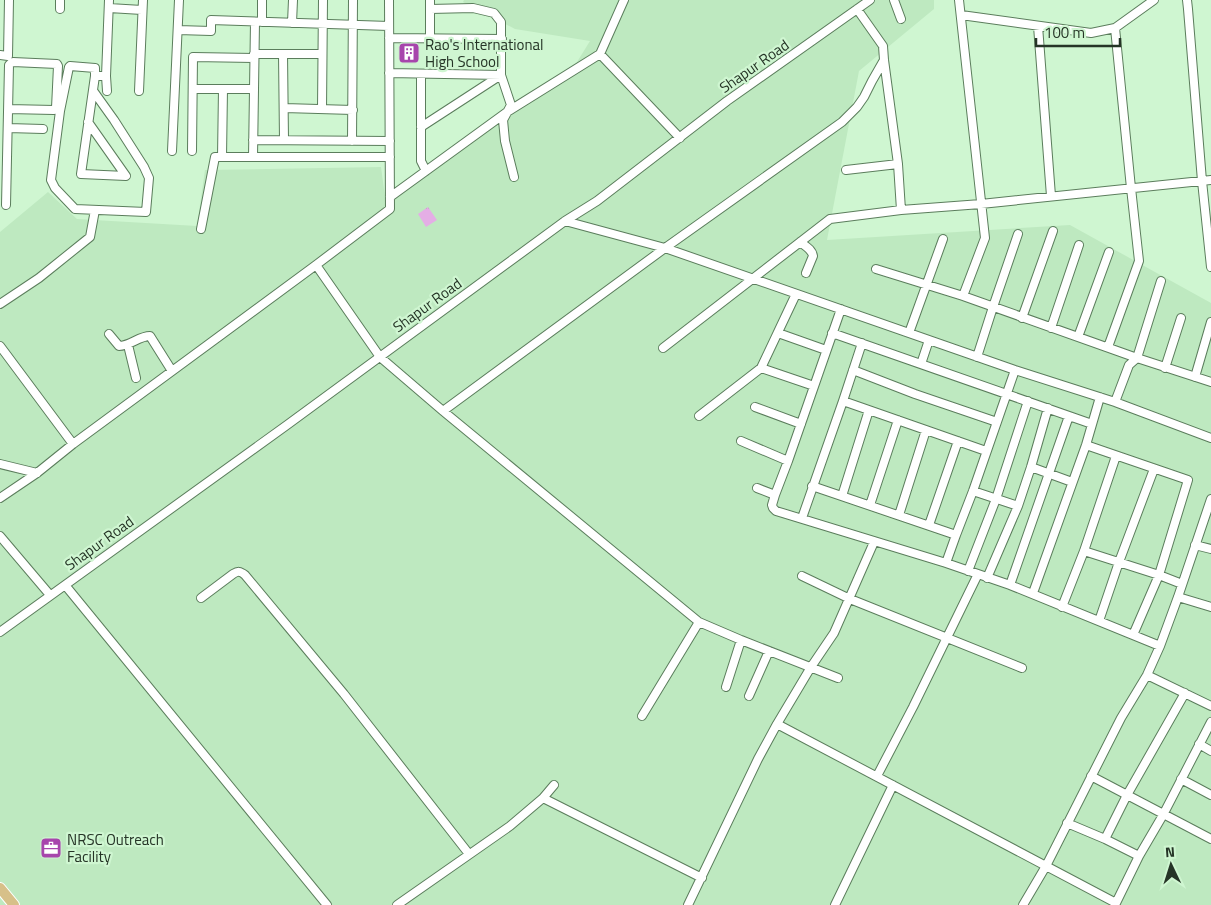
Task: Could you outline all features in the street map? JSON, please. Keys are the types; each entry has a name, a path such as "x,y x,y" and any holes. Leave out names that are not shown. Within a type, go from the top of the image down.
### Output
{"main road":[{"path":"0,888 14,905"},
{"path":"0,898 5,905"}],"street":[{"path":"0,55 8,56 10,0"},
{"path":"60,0 60,9"},
{"path":"139,91 143,0"},
{"path":"172,152 179,0"},
{"path":"253,157 254,56 262,0"},
{"path":"292,23 293,0"},
{"path":"322,109 323,0"},
{"path":"352,140 353,0"},
{"path":"0,498 37,473 73,444 390,210 389,0"},
{"path":"430,0 430,39"},
{"path":"390,197 508,112 600,54 624,0"},
{"name":"Shapur Road","path":"1,628 50,595 380,357 565,221 597,200 727,101 870,0"},
{"path":"894,0 901,19"},
{"path":"959,0 985,238 962,296"},
{"path":"960,15 1091,33 1115,28 1154,0"},
{"path":"1187,0 1211,267"},
{"path":"107,92 109,4 142,10"},
{"path":"430,9 473,4 494,13 501,22 501,74 511,105 503,120 514,177"},
{"path":"857,9 883,46 898,164 901,210"},
{"path":"178,30 211,31 211,20 389,26"},
{"path":"1038,26 1051,196"},
{"path":"1108,347 1139,261 1115,28"},
{"path":"389,38 502,39"},
{"path":"284,54 284,140"},
{"path":"192,151 193,57 322,54"},
{"path":"600,54 680,138"},
{"path":"443,411 665,248 842,122 864,97 884,60"},
{"path":"6,205 3,182 8,128 8,109 9,65 11,63 57,64 56,108 54,110 8,109"},
{"path":"94,92 144,166 149,178 146,212 75,209 50,180 60,111 69,67 96,68 106,72"},
{"path":"88,122 126,176 81,174 88,122 94,92 96,68"},
{"path":"95,76 106,72"},
{"path":"389,74 501,74"},
{"path":"421,74 421,161 426,171"},
{"path":"421,127 501,74"},
{"path":"175,82 223,89 254,89"},
{"path":"222,157 223,89"},
{"path":"284,108 353,110"},
{"path":"8,128 43,129"},
{"path":"253,140 390,141"},
{"path":"201,229 215,157 390,157"},
{"path":"846,170 898,164"},
{"path":"663,348 830,219 901,210 981,204 1211,180"},
{"path":"0,304 39,278 90,237 95,210"},
{"path":"565,221 665,248 977,357 1115,402 1211,438"},
{"path":"1022,318 1052,231"},
{"path":"977,357 1018,234"},
{"path":"908,333 944,239"},
{"path":"800,242 812,251 813,254 806,273"},
{"path":"1051,328 1079,245"},
{"path":"1078,337 1109,252"},
{"path":"316,265 380,357 699,622 838,678"},
{"path":"876,269 927,284 1165,368 1211,382"},
{"path":"1115,402 1129,365 1137,358 1161,281"},
{"path":"698,416 761,368 796,294"},
{"path":"840,309 775,495 773,508 776,511 946,563 1010,585 1160,646"},
{"path":"1165,368 1181,318"},
{"path":"1195,377 1211,322"},
{"path":"778,333 826,350"},
{"path":"832,333 1092,424"},
{"path":"109,334 119,346 128,345 146,336 150,336 172,371"},
{"path":"921,364 929,340"},
{"path":"802,518 862,343"},
{"path":"128,345 136,378"},
{"path":"0,346 73,444"},
{"path":"761,368 814,386"},
{"path":"853,370 997,422"},
{"path":"946,563 1015,370"},
{"path":"1033,594 1086,445 1100,397"},
{"path":"843,401 986,451"},
{"path":"968,571 996,499 1028,402"},
{"path":"756,407 801,424"},
{"path":"987,578 1018,506 1048,408"},
{"path":"842,496 869,410"},
{"path":"1010,585 1069,416"},
{"path":"870,506 898,420"},
{"path":"899,515 926,430"},
{"path":"929,525 958,441"},
{"path":"741,442 788,461"},
{"path":"1086,445 1188,480 1159,575 1133,634"},
{"path":"1062,606 1084,551 1116,456"},
{"path":"0,464 37,473"},
{"path":"1031,467 1072,482"},
{"path":"1099,621 1154,469"},
{"path":"812,486 956,535"},
{"path":"757,488 775,495"},
{"path":"973,491 1018,506"},
{"path":"1023,905 1046,866 1121,718 1147,675 1178,597 1211,499"},
{"path":"0,536 50,595"},
{"path":"688,905 758,759 811,667 834,633 874,542"},
{"path":"1195,545 1211,549"},
{"path":"1084,551 1182,584"},
{"path":"201,598 237,572 245,575 344,694 469,854"},
{"path":"877,776 978,574"},
{"path":"802,576 850,599 1022,668"},
{"path":"65,584 328,905"},
{"path":"1178,597 1211,607"},
{"path":"642,716 699,622"},
{"path":"726,687 740,640"},
{"path":"749,696 770,651"},
{"path":"1147,675 1211,706"},
{"path":"1104,838 1185,693"},
{"path":"777,724 1116,903 1211,722"},
{"path":"1199,744 1211,751"},
{"path":"1091,776 1211,839"},
{"path":"1181,779 1211,795"},
{"path":"397,905 510,826 543,798 554,785"},
{"path":"835,905 892,785"},
{"path":"543,798 622,836 702,878"},
{"path":"1067,823 1104,838 1139,856"}],"shaded area":[{"path":"464,0 934,0 934,9 859,71 827,240 1070,225 1211,303 1211,905 0,905 0,232 48,192 77,219 197,226 205,170 381,167 386,204 577,62 590,41 515,29 463,2"}],"green space":[{"path":"428,207 437,220 426,227 418,214"}],"place":[{"name":"Rao's International High School","path":"409,53"},
{"name":"NRSC Outreach Facility","path":"51,848"}]}
